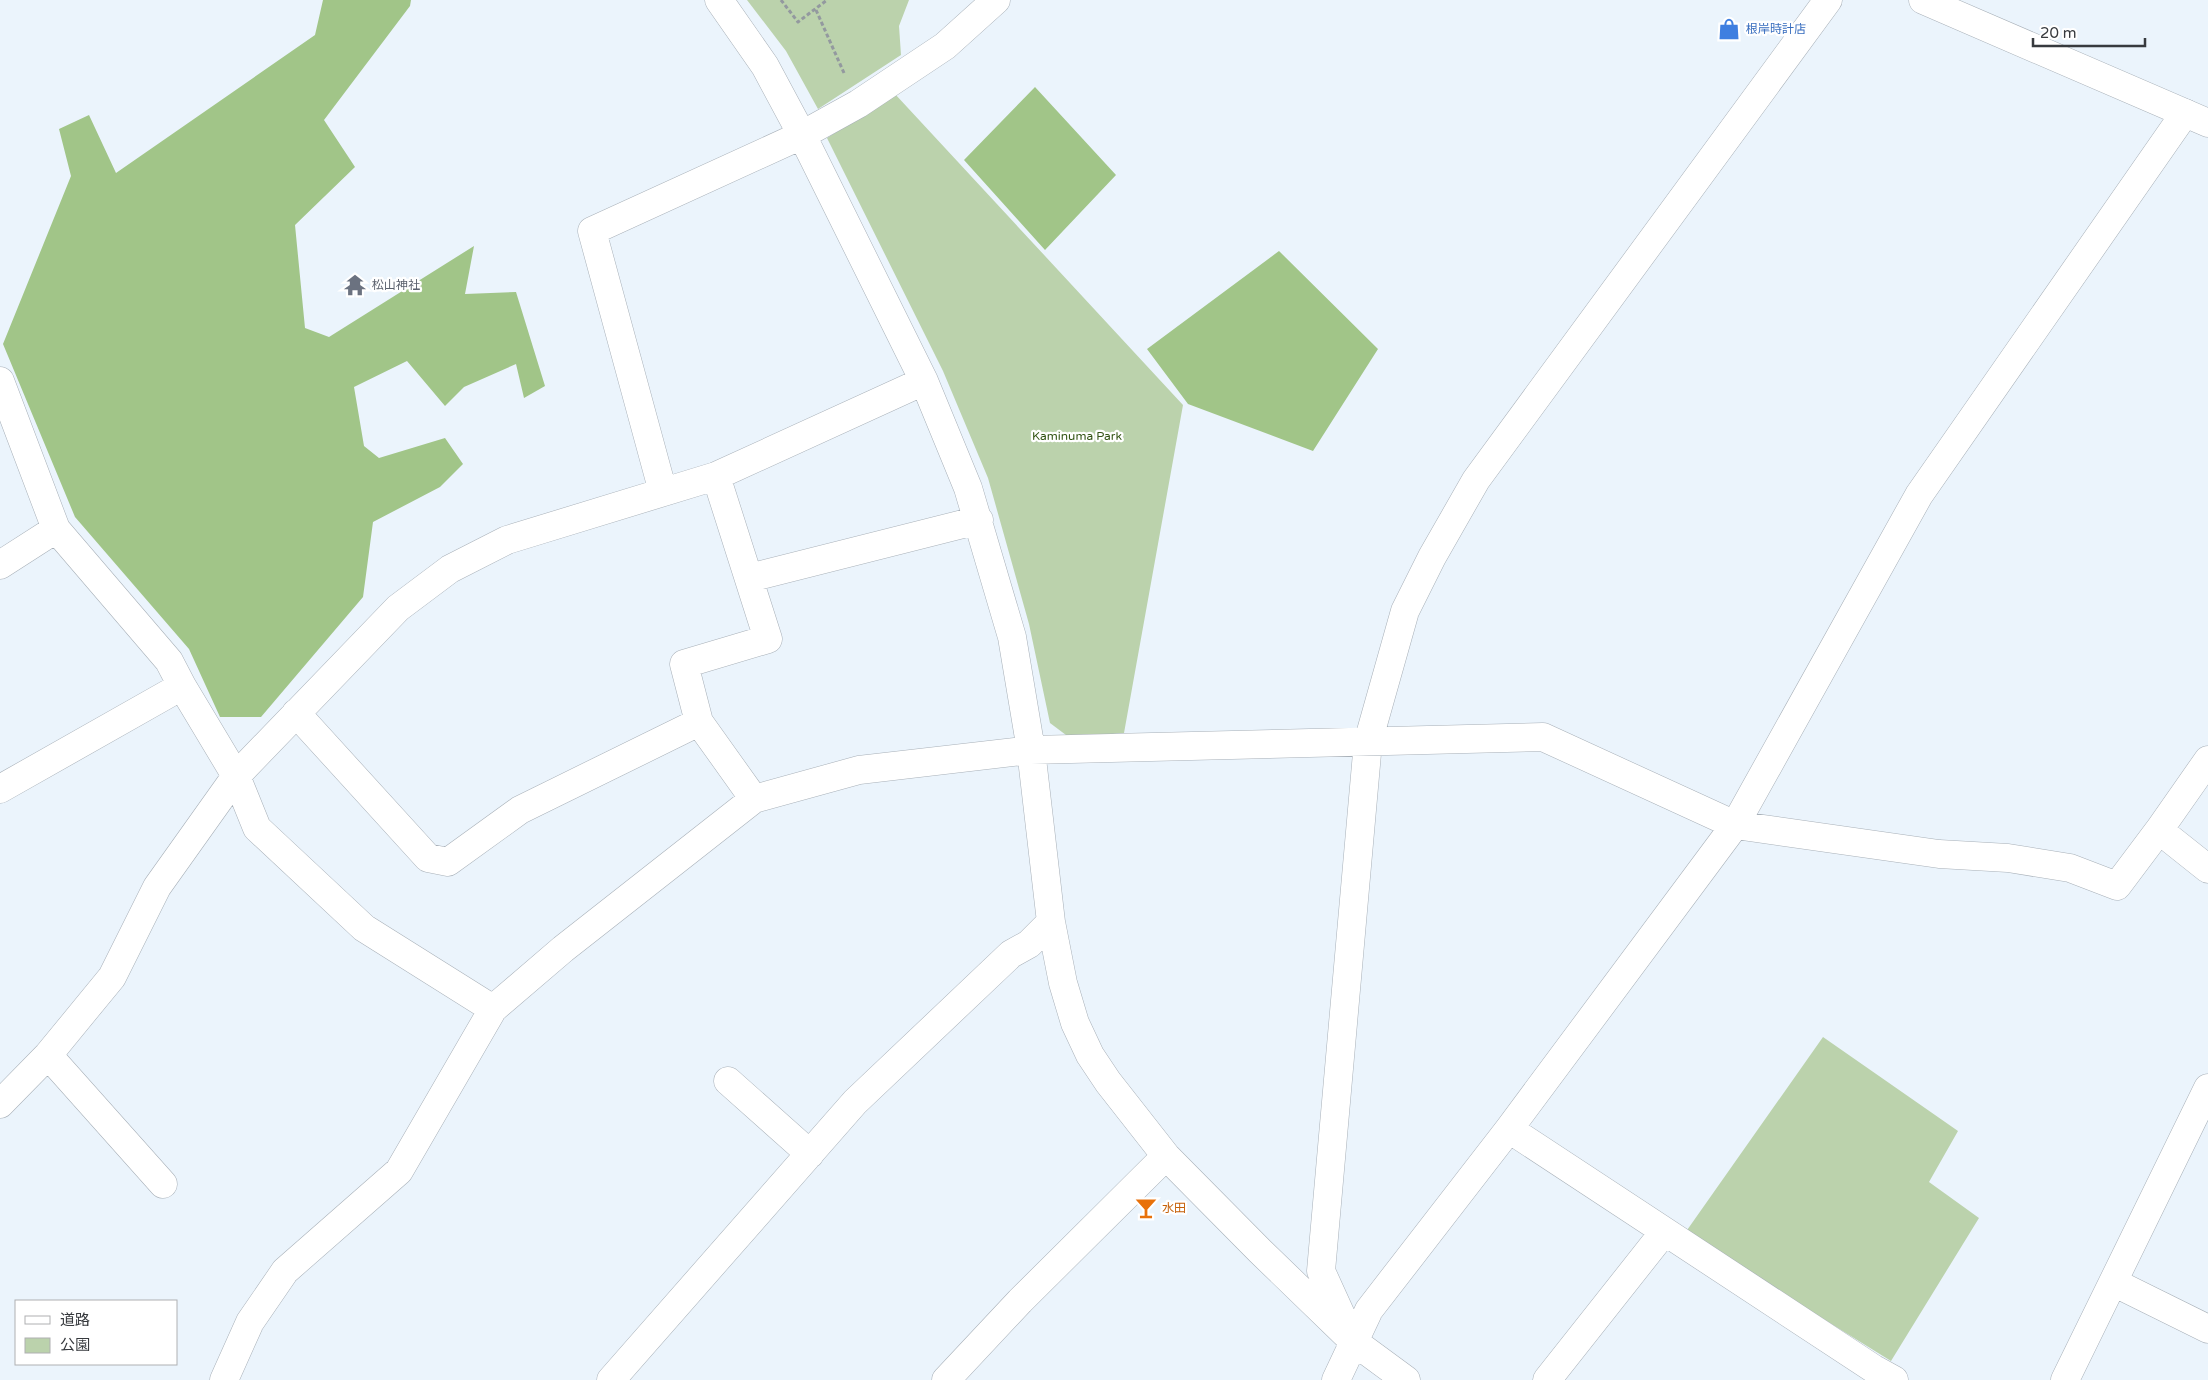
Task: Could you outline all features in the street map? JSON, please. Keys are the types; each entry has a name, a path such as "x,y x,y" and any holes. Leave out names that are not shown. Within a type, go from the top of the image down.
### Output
{"street":[{"path":"719,0 766,66 802,135 924,381 968,488 1012,637 1031,750 1051,922 1063,983 1075,1024 1090,1055 1108,1082 1166,1156 1353,1341 1406,1380"},
{"path":"663,492 592,231 802,135 858,104 946,46 996,0"},
{"path":"1353,1341 1321,1272 1368,742 1405,611 1432,557 1476,480 1828,0"},
{"path":"1336,1380 1369,1310 1509,1129 1734,825 1918,495 2196,118 1923,0"},
{"path":"0,381 56,529 169,661 236,776 257,828 364,928 493,1009"},
{"path":"4,1092 48,1054 112,977 157,887 236,776 398,608 450,569 507,540 716,476 924,381"},
{"path":"716,476 768,639 684,664 699,722 754,799"},
{"path":"749,578 978,520"},
{"path":"0,565 56,529"},
{"path":"0,789 182,686"},
{"path":"296,713 428,858 448,862 520,810 699,722"},
{"path":"224,1380 250,1322 284,1271 399,1171 493,1009 563,949 754,799 859,770 1031,750 1543,738 1734,825 1939,854 2008,858 2061,866 2117,886 2208,760"},
{"path":"2159,830 2208,869"},
{"path":"611,1380 855,1102 1011,954 1029,944 1051,922"},
{"path":"48,1054 163,1184"},
{"path":"728,1081 810,1154"},
{"path":"2065,1380 2208,1088"},
{"path":"1509,1129 1874,1369 1894,1380"},
{"path":"946,1380 1020,1300 1166,1156"},
{"path":"1547,1380 1664,1232"},
{"path":"2113,1282 2208,1329"}],"path":[{"path":"781,0 798,22 827,0"},
{"path":"816,10 858,104"}],"green space":[{"path":"323,0 411,0 410,6 324,120 355,167 295,225 305,328 329,337 474,246 465,294 516,292 545,386 524,398 516,364 464,387 445,406 407,361 354,387 364,446 379,458 445,438 463,464 440,487 373,522 363,597 261,717 220,717 189,649 75,517 3,344 71,176 59,129 89,115 116,173 315,35"},
{"path":"747,0 909,0 899,26 901,55 818,109 786,51"},
{"path":"1035,87 1116,175 1045,250 964,160"},
{"name":"Kaminuma Park","path":"895,94 1183,405 1124,733 1070,738 1050,723 1029,624 988,478 943,371 827,138"},
{"path":"1279,251 1378,349 1313,451 1188,404 1147,349"},
{"path":"1823,1037 1958,1131 1929,1182 1979,1218 1891,1361 1685,1233"}],"place":[{"name":"根岸時計店","path":"1729,29"},
{"name":"松山神社","path":"355,285"},
{"name":"水田","path":"1146,1208"}]}
